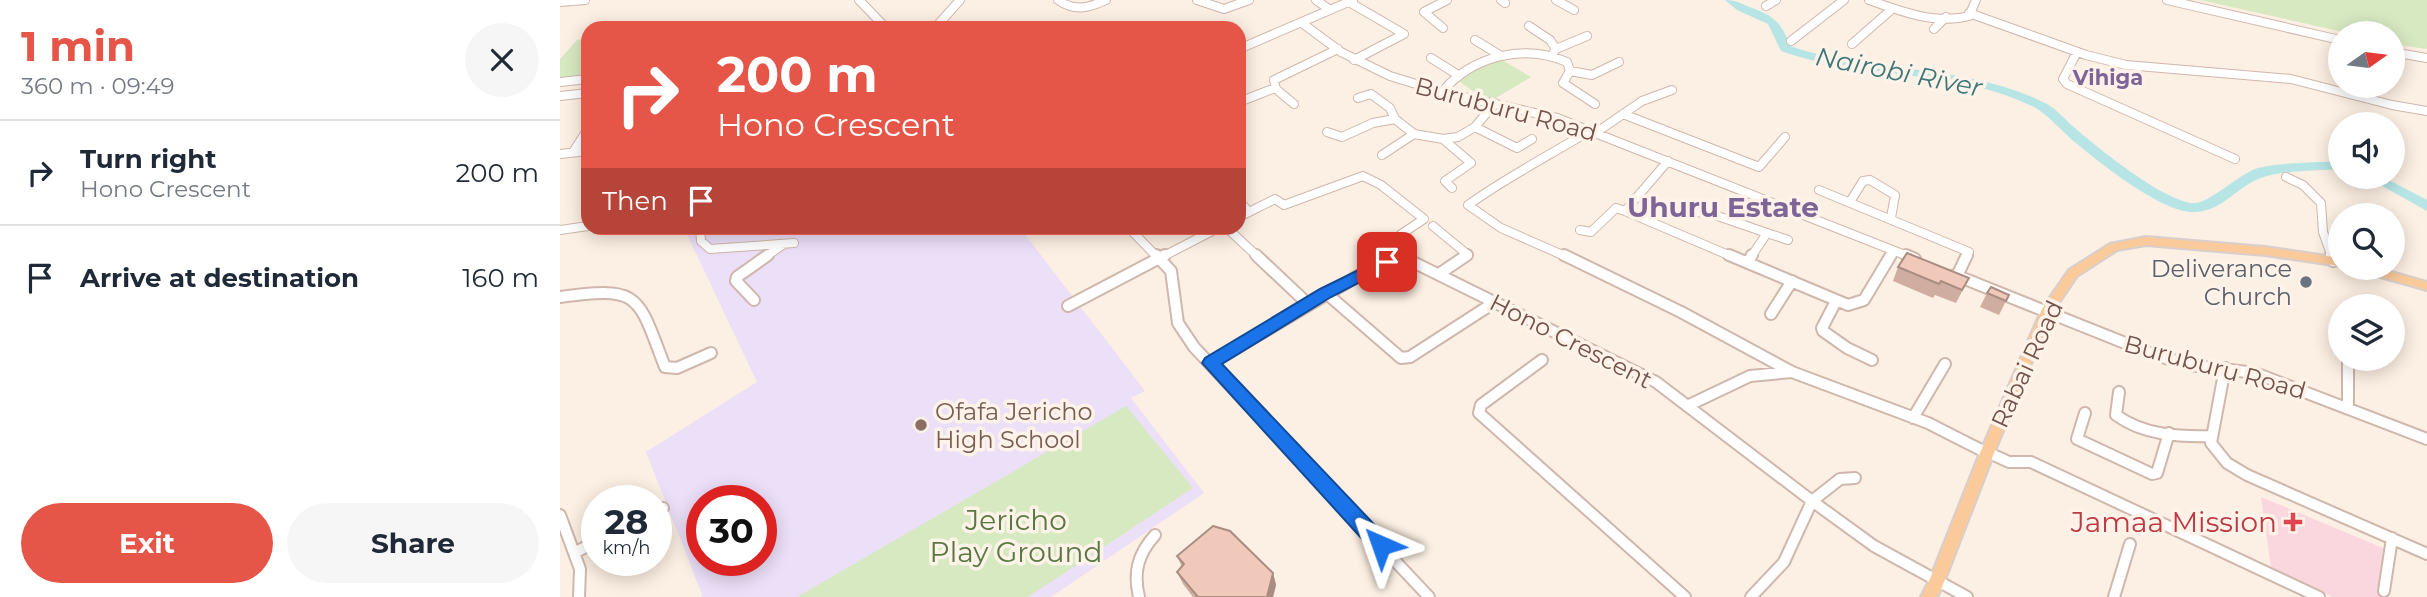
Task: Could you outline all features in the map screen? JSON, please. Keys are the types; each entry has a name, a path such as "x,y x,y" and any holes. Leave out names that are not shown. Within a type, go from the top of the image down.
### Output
{"main road":[{"name":"Rabai Road","path":"1928,597 1937,582 2046,312 2073,272 2099,254 2146,241 2228,247 2328,260"},
{"path":"2405,280 2427,286"}],"street":[{"path":"560,2 585,0"},
{"path":"859,0 879,21"},
{"path":"941,21 960,0"},
{"path":"1058,0 1074,10 1106,0"},
{"path":"1197,0 1224,9 1249,0"},
{"path":"1316,0 1330,10"},
{"path":"1443,28 1424,12 1447,0"},
{"path":"1556,0 1574,10"},
{"path":"1766,6 1776,0"},
{"path":"1791,41 1844,0"},
{"path":"1869,0 1892,9 1964,18 1976,0"},
{"path":"2167,0 2328,37"},
{"path":"1246,46 1351,1 1404,34 1354,60"},
{"path":"1852,44 1892,9"},
{"path":"1969,13 2035,35 2090,58 2135,66 2250,73 2291,79 2427,111"},
{"path":"1934,30 1946,17"},
{"name":"Buruburu Road","path":"1302,23 1354,60 1390,76 1442,92 1557,118 1919,261"},
{"path":"1529,26 1550,40 1554,52 1567,62 1570,71"},
{"path":"1442,92 1458,75 1501,55 1554,52 1587,36"},
{"path":"1475,40 1501,55"},
{"path":"1294,104 1275,88 1273,84 1276,78 1338,49"},
{"path":"2077,52 2063,79 2067,84 2134,114 2200,139 2235,159"},
{"path":"2405,54 2427,58"},
{"path":"1431,58 1458,75"},
{"path":"1570,71 1592,75 1619,62"},
{"path":"1570,71 1563,80 1566,86 1594,104"},
{"path":"560,82 581,80"},
{"path":"1246,99 1275,88"},
{"path":"1672,90 1642,101 1523,172 1499,183 1468,205 1479,217 1564,255 1708,326 1792,372 1913,418 2009,462 2031,462 2319,597"},
{"path":"560,96 581,94"},
{"path":"1358,98 1371,94 1390,108 1395,119 1414,134 1443,139 1458,137 1475,127 1495,103"},
{"path":"1623,114 1759,167 1784,137"},
{"path":"1327,132 1342,137 1373,123 1395,119"},
{"path":"1475,127 1517,148 1532,139"},
{"path":"1382,155 1414,134"},
{"path":"1443,139 1469,158 1471,163 1445,181 1452,188"},
{"path":"573,152 581,140"},
{"path":"560,154 581,151"},
{"path":"1625,211 1668,161"},
{"path":"1211,363 1378,264 1405,260 1401,235 1423,222 1423,217 1381,185 1363,176 1309,193 1284,205 1275,199 1246,214"},
{"path":"2286,177 2303,185 2321,203 2323,232 2328,243"},
{"path":"1850,202 1863,181 1870,180 1895,195 1891,218"},
{"path":"1819,190 1969,252 1956,276"},
{"path":"1580,230 1591,232 1616,208 1848,304 1864,300 1894,251"},
{"path":"1246,209 1249,212"},
{"path":"1684,214 1706,212 1788,240"},
{"path":"1433,226 1468,255 1439,274"},
{"path":"560,230 581,227"},
{"path":"1748,262 1767,233"},
{"path":"701,235 704,246 710,249 789,243 737,277 736,281 754,300"},
{"path":"1136,235 1174,278 1178,323 1194,347 1429,597"},
{"path":"1068,306 1204,235"},
{"path":"1234,235 1308,304"},
{"name":"Hono Crescent","path":"1405,260 1439,274 1646,377 1874,546 1967,597"},
{"name":"Buruburu Road","path":"1944,271 2162,358 2190,365 2244,370 2287,383 2427,439"},
{"path":"1771,314 1792,281"},
{"path":"560,297 603,292 625,296 636,303 665,367 677,368 712,353"},
{"path":"1326,293 1401,358 1410,357 1495,302"},
{"path":"1836,301 1822,328 1823,331 1847,348 1872,360"},
{"path":"1542,360 1480,405 1479,413 1685,597"},
{"path":"1913,418 1945,364"},
{"path":"2225,368 2211,443 2218,456 2247,475 2427,554"},
{"path":"2348,371 2348,408"},
{"path":"1687,406 1750,376 1792,372"},
{"path":"2119,392 2116,415 2120,419 2147,429 2213,436"},
{"path":"2085,413 2077,439 2152,474 2157,473 2169,433"},
{"path":"1751,597 1784,562 1812,501 1840,479 1855,478"},
{"path":"560,515 576,552 581,584 579,597"},
{"path":"1139,597 1135,581 1139,553 1155,535"},
{"path":"2385,591 2392,538"},
{"path":"2114,597 2130,544"},
{"path":"576,552 581,549"}],"shaded area":[{"name":"Ofafa Jericho High School","path":"687,235 1025,235 1145,391 1131,398 1204,493 1051,597 703,597 695,576 777,576 777,485 686,485 686,554 672,518 672,485 659,485 646,452 757,382"},
{"name":"Jamaa Mission","path":"2261,497 2383,548 2381,597 2333,597 2271,567"}],"green space":[{"path":"2200,0 2427,0 2427,49 2405,46 2405,21 2328,21 2328,29"},
{"path":"581,39 581,78 560,80 560,59 577,40"},
{"path":"1497,57 1531,77 1489,102 1454,78"},
{"name":"Jericho Play Ground","path":"1126,406 1193,488 1028,597 797,597"}],"building":[{"path":"1907,253 1969,278 1962,290 1941,281 1939,284 1898,267"},
{"path":"1991,287 2009,295 2006,301 1987,293"},
{"path":"1213,526 1230,531 1273,573 1267,597 1198,597 1177,572 1184,564 1177,556"}],"waterway":[{"name":"Nairobi River","path":"1731,0 1741,8 1772,21 1785,48 1802,54 1894,71 1968,80 2040,105 2105,161 2166,199 2195,208 2214,202 2239,182 2261,172 2328,166"},
{"name":"Nairobi River","path":"2395,189 2427,206"}],"place":[{"name":"Deliverance Church","path":"2306,282"},
{"name":"Ofafa Jericho High School","path":"921,425"},
{"name":"Jamaa Mission","path":"2293,522"}],"district":[{"name":"Vihiga","path":"2108,77"},
{"name":"Uhuru Estate","path":"1723,207"}],"route":[{"path":"1381,545 1211,363 1326,293 1378,264 1387,262"}]}
